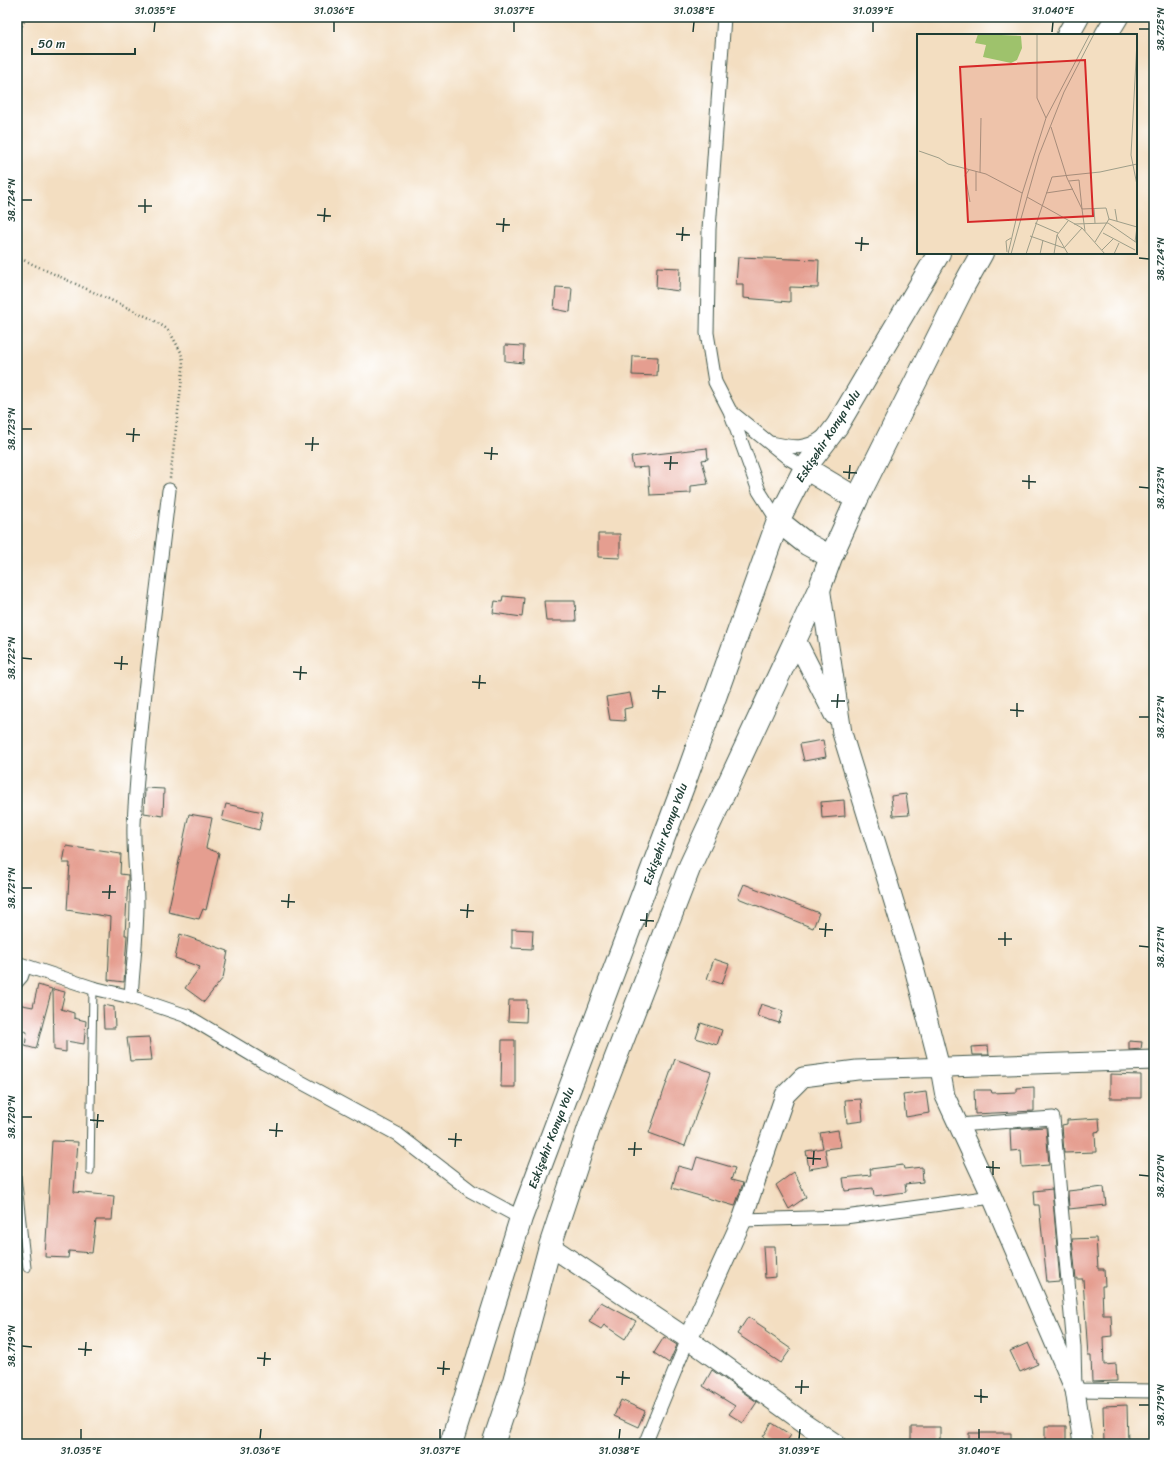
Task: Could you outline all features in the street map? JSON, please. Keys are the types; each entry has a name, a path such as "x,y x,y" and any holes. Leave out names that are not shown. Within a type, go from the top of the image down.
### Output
{"highway":[{"path":"1069,34 1078,17"},
{"path":"1107,34 1117,17"},
{"name":"Eskişehir Konya Yolu","path":"451,1444 520,1218 684,784 778,521 805,468 836,426 938,254"},
{"path":"493,1444 514,1381 550,1246 591,1122 690,866 796,640 820,587 831,557 858,499 963,286 981,254"},
{"path":"805,468 858,499"},
{"path":"778,521 807,544 831,557"}],"street":[{"path":"724,17 709,229 707,332 715,382 730,410 759,491 778,521"},
{"path":"730,410 788,458 805,468"},
{"path":"768,442 794,448 814,444 836,426"},
{"path":"131,997 137,905 134,824 142,709 169,490"},
{"path":"820,587 842,730 913,964 940,1068 945,1096 992,1197 1075,1390"},
{"path":"796,640 842,730"},
{"path":"22,964 93,988 131,997 187,1016 264,1062 397,1134 471,1191 520,1218"},
{"path":"645,1444 688,1339 742,1220 785,1095 803,1077 857,1070 1154,1060"},
{"path":"958,1125 1053,1118 1074,1347 1075,1390 1083,1444"},
{"path":"742,1220 845,1217 992,1197"},
{"path":"550,1246 688,1339 836,1444"},
{"path":"1075,1390 1154,1391"}],"lane":[{"path":"17,986 24,978 22,964"},
{"path":"90,1171 93,988"},
{"path":"17,1176 27,1268"}],"path":[{"path":"17,37 26,17"},
{"path":"17,257 152,319 160,324 172,336 181,352 183,370 169,490"}],"building":[{"path":"738,257 819,260 818,288 790,287 790,302 743,298 743,284 736,284"},
{"path":"657,267 680,268 679,291 656,288"},
{"path":"556,287 572,288 570,312 554,309"},
{"path":"505,345 524,346 523,363 505,361"},
{"path":"633,356 658,357 657,376 632,375"},
{"path":"707,448 708,459 702,460 708,484 691,486 691,493 650,495 648,467 633,468 631,457"},
{"path":"598,534 620,534 620,558 598,557"},
{"path":"503,596 524,598 522,617 493,613 495,601 502,602"},
{"path":"544,601 575,601 576,621 546,621"},
{"path":"630,693 633,707 624,709 625,721 610,720 606,697"},
{"path":"823,740 826,757 804,761 800,744"},
{"path":"145,788 164,789 163,816 144,813"},
{"path":"906,794 909,815 893,816 891,796"},
{"path":"844,800 845,816 822,818 821,802"},
{"path":"226,804 263,812 259,830 222,820"},
{"path":"189,814 212,818 206,848 219,853 206,910 203,909 199,919 168,912"},
{"path":"66,846 121,854 120,874 128,875 125,935 127,935 124,982 108,980 111,917 67,910 70,863 63,863"},
{"path":"744,884 819,913 813,928 738,898"},
{"path":"512,929 533,930 532,949 512,948"},
{"path":"180,934 228,951 223,978 204,1002 185,988 200,967 175,958"},
{"path":"714,959 729,964 722,984 707,979"},
{"path":"38,985 52,989 36,1049 25,1046 27,1032 17,1029 17,1004 33,1007"},
{"path":"53,989 65,992 61,1009 74,1013 74,1018 86,1021 84,1044 66,1041 66,1052 54,1050"},
{"path":"509,1000 527,1000 526,1022 508,1021"},
{"path":"761,1004 783,1011 779,1023 757,1016"},
{"path":"103,1005 114,1007 115,1028 104,1028"},
{"path":"701,1023 722,1030 717,1045 696,1038"},
{"path":"149,1037 152,1060 130,1061 127,1038"},
{"path":"502,1040 515,1040 515,1087 501,1087"},
{"path":"1129,1041 1142,1042 1141,1049 1129,1050"},
{"path":"988,1046 989,1055 972,1055 971,1047"},
{"path":"675,1059 711,1072 685,1146 649,1133"},
{"path":"1110,1074 1141,1075 1141,1098 1110,1098"},
{"path":"1034,1087 1034,1111 975,1114 974,1090 991,1090 992,1093 1017,1092 1017,1088"},
{"path":"926,1092 929,1113 906,1117 903,1095"},
{"path":"861,1099 863,1121 847,1123 845,1100"},
{"path":"1099,1118 1100,1131 1095,1132 1096,1152 1064,1153 1062,1125 1067,1124 1067,1120"},
{"path":"1046,1127 1049,1165 1022,1167 1021,1150 1011,1151 1010,1129"},
{"path":"838,1130 841,1147 825,1149 828,1166 809,1169 806,1151 823,1148 820,1133"},
{"path":"52,1141 78,1142 74,1192 114,1196 112,1220 96,1220 92,1253 69,1251 68,1258 45,1257"},
{"path":"697,1157 735,1168 731,1180 743,1183 735,1206 672,1188 678,1166 693,1170"},
{"path":"903,1165 904,1169 922,1167 923,1182 905,1184 906,1192 874,1196 873,1188 845,1191 843,1178 871,1175 870,1169"},
{"path":"794,1172 806,1197 789,1209 776,1185"},
{"path":"1104,1187 1106,1205 1069,1209 1068,1191"},
{"path":"1052,1189 1060,1281 1047,1282 1039,1205 1035,1205 1034,1191"},
{"path":"1096,1238 1098,1269 1104,1269 1105,1286 1102,1286 1103,1315 1111,1315 1112,1336 1103,1337 1104,1365 1116,1364 1117,1381 1092,1382 1091,1356 1088,1356 1083,1279 1076,1279 1072,1239"},
{"path":"763,1246 775,1246 776,1277 765,1278"},
{"path":"601,1302 636,1321 625,1339 604,1325 601,1329 589,1322"},
{"path":"748,1317 791,1349 781,1363 737,1334"},
{"path":"664,1337 677,1345 669,1363 654,1353"},
{"path":"1028,1343 1038,1364 1020,1372 1010,1351"},
{"path":"712,1370 757,1402 743,1423 729,1414 735,1406 703,1386"},
{"path":"621,1400 645,1411 638,1427 614,1416"},
{"path":"1127,1405 1128,1444 1104,1444 1103,1406"},
{"path":"772,1423 791,1435 785,1444 774,1444 763,1437"},
{"path":"1045,1426 1066,1426 1066,1444 1045,1444"},
{"path":"911,1427 940,1427 940,1444 911,1444"},
{"path":"969,1433 1011,1433 1011,1444 969,1444"}]}
